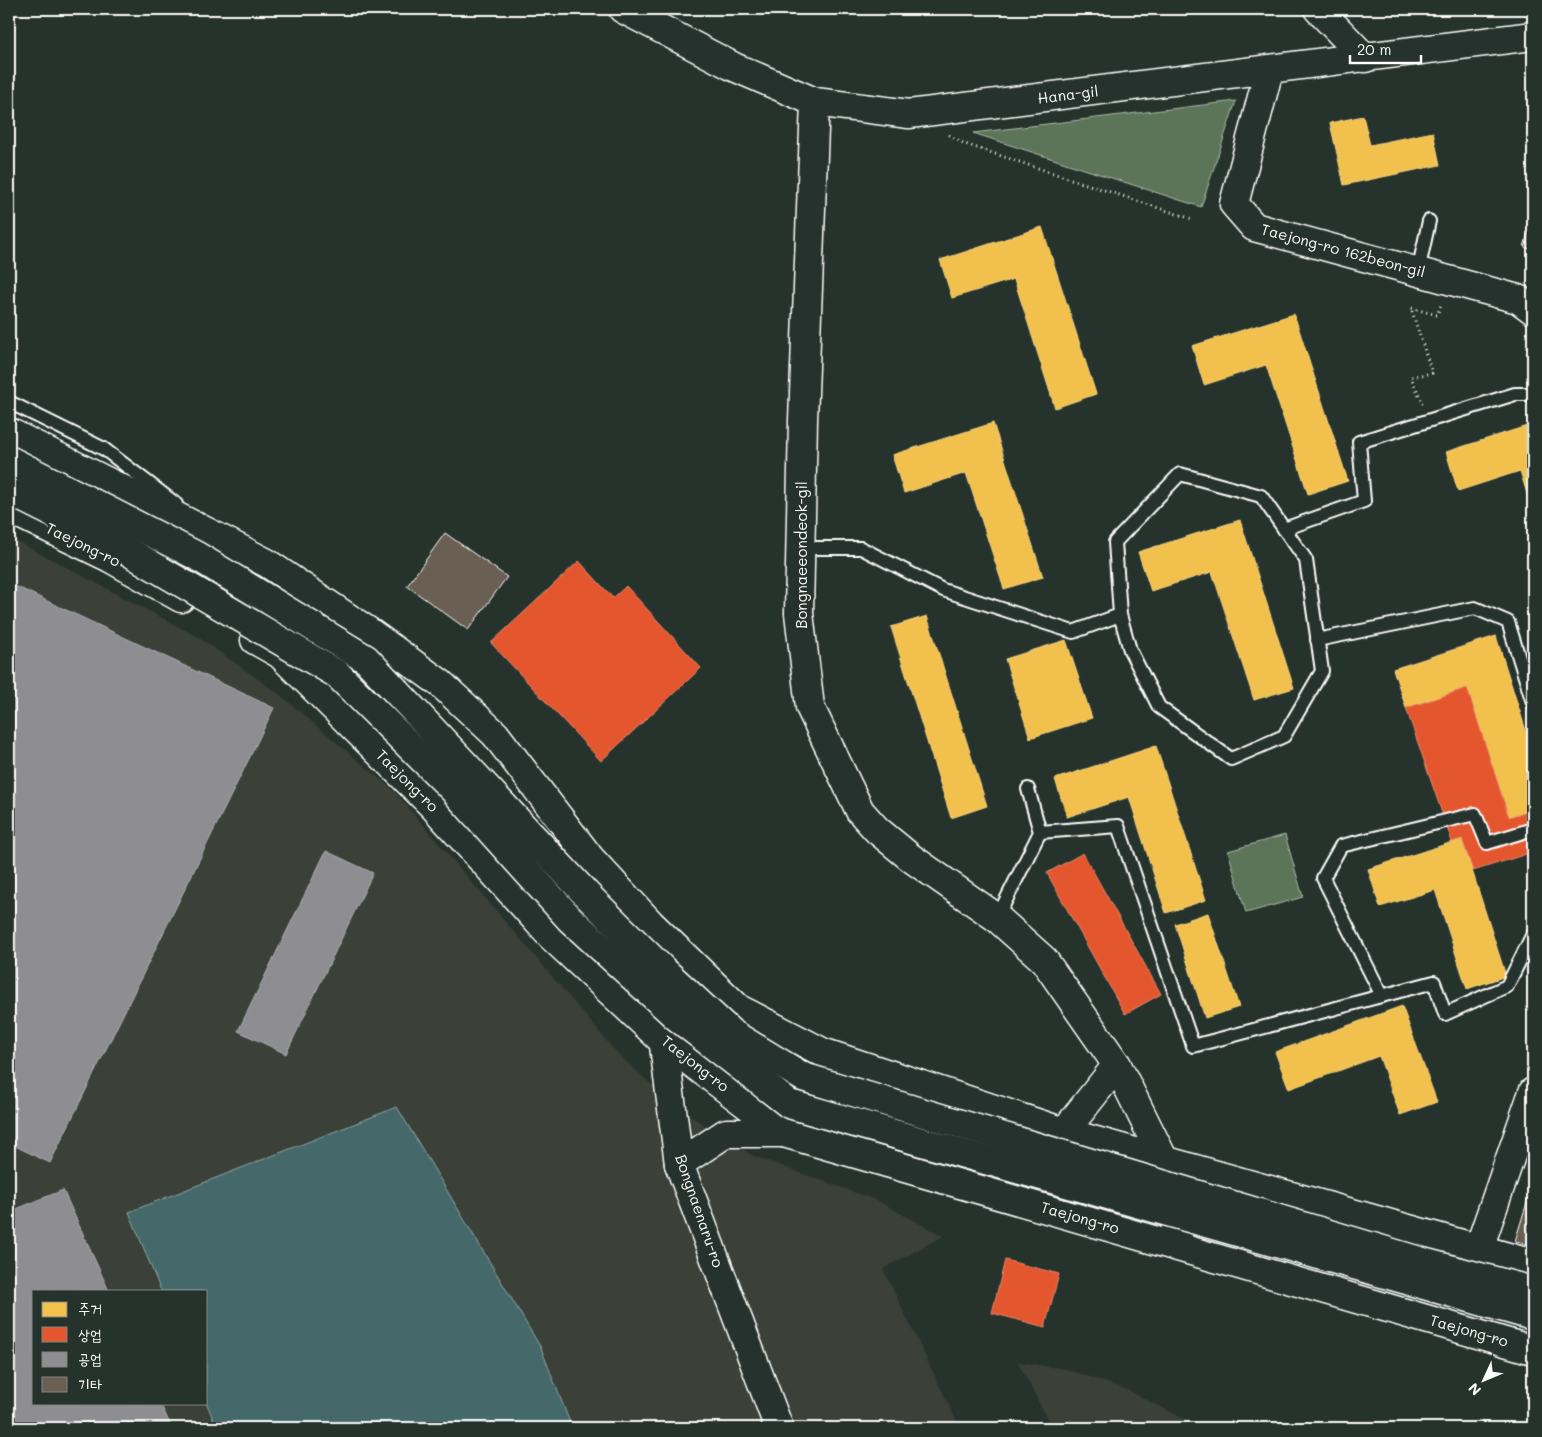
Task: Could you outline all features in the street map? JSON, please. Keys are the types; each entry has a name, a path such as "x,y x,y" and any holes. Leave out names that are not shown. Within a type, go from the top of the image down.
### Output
{"main road":[{"name":"Hana-gil","path":"623,9 734,67 814,102 909,114 1533,36"},
{"path":"1318,9 1365,58"},
{"name":"Taejong-ro 162beon-gil","path":"1269,70 1234,204 1254,226 1518,299 1533,310"},
{"name":"Bongnaeeondeok-gil","path":"814,102 803,420 800,613 810,707 860,811 877,830 911,858 997,918 1044,960 1117,1065 1163,1158 1180,1246"},
{"path":"9,432 217,537 275,569 368,631 440,683 495,734 590,858 651,924 739,1010 822,1052 1064,1132 1163,1158 1533,1264"},
{"path":"9,460 195,554 366,660 588,896 664,971 731,1033 803,1077 1423,1262 1533,1291"},
{"path":"9,491 119,546 338,674 452,788 570,919 677,1017 789,1104 1533,1316"},
{"name":"Taejong-ro","path":"9,509 110,558 280,654 434,807 552,937 662,1040 784,1133 1180,1246 1533,1350"},
{"name":"Bongnaenaru-ro","path":"651,924 662,1040 679,1164 779,1428"},
{"path":"1064,1132 1117,1065"},
{"path":"1479,1248 1533,1092"},
{"path":"679,1164 726,1133 784,1133"}],"lane":[{"path":"1418,272 1429,221"},
{"path":"1284,529 1364,501 1358,442 1515,394 1533,394"},
{"path":"9,402 104,449 217,537"},
{"path":"1180,474 1261,496 1306,560 1322,671 1284,736 1231,759 1159,707 1130,650 1120,615 1114,542 1180,474"},
{"path":"801,548 861,548 943,590 1073,632 1120,615"},
{"path":"1317,640 1475,608 1508,622 1533,703"},
{"path":"997,918 1040,832 1028,788"},
{"path":"1382,996 1323,878 1341,846 1475,814 1487,843 1533,829"},
{"path":"1040,832 1118,826 1193,1046 1434,982 1445,1014 1507,986 1533,934"}],"path":[{"path":"909,114 965,144 1192,219"},
{"path":"1431,420 1411,377 1432,373 1412,308 1437,315 1443,301"}],"shaded area":[{"path":"9,537 198,637 279,694 394,791 618,1054 672,1104 753,1156 876,1200 943,1236 883,1269 960,1428 572,1428 541,1348 129,1212 161,1290 32,1290 32,1404 207,1404 217,1428 9,1428"},
{"path":"1018,1362 1066,1369 1125,1389 1190,1422 1198,1428 1039,1428 1049,1422"}],"green space":[{"path":"1236,101 1201,207 973,133"},
{"path":"1285,835 1303,897 1246,913 1228,851"}],"water":[{"path":"397,1107 541,1348 572,1428 217,1428 207,1404 208,1290 161,1290 129,1212"}],"building: 주거":[{"path":"1363,116 1370,145 1433,132 1440,165 1344,185 1330,123"},
{"path":"1042,227 1096,394 1055,408 1014,279 952,298 940,260"},
{"path":"1294,314 1348,481 1308,494 1266,365 1204,385 1192,346"},
{"path":"993,423 1043,577 1004,589 966,473 904,493 892,455"},
{"path":"1533,424 1533,513 1520,471 1458,491 1446,452"},
{"path":"1240,520 1294,688 1254,700 1212,572 1151,591 1138,552"},
{"path":"927,616 987,806 951,818 891,627"},
{"path":"1496,636 1533,753 1533,809 1509,817 1467,688 1406,708 1393,669"},
{"path":"1066,640 1092,718 1030,738 1005,659"},
{"path":"1156,746 1206,900 1166,913 1129,797 1067,817 1055,779"},
{"path":"1462,839 1506,976 1467,989 1435,890 1380,907 1368,869"},
{"path":"1208,913 1239,1007 1205,1018 1175,924"},
{"path":"1402,1006 1437,1102 1400,1115 1379,1056 1289,1089 1275,1052"}],"building: 상업":[{"path":"579,561 613,598 626,586 701,668 601,761 491,643"},
{"path":"1467,688 1509,817 1533,809 1533,852 1473,871 1462,839 1452,842 1406,708"},
{"path":"1083,853 1161,994 1125,1014 1047,873"},
{"path":"1005,1260 1059,1274 1045,1327 992,1313"}],"building: 공업":[{"path":"9,583 274,708 50,1163 9,1143"},
{"path":"326,851 373,873 286,1054 238,1031"},
{"path":"63,1190 109,1290 32,1290 32,1404 160,1404 172,1428 9,1428 9,1212"}],"building: 기타":[{"path":"1533,217 1533,250 1524,247"},
{"path":"445,533 507,577 468,630 407,586"},
{"path":"1533,1183 1533,1247 1515,1241"}]}
